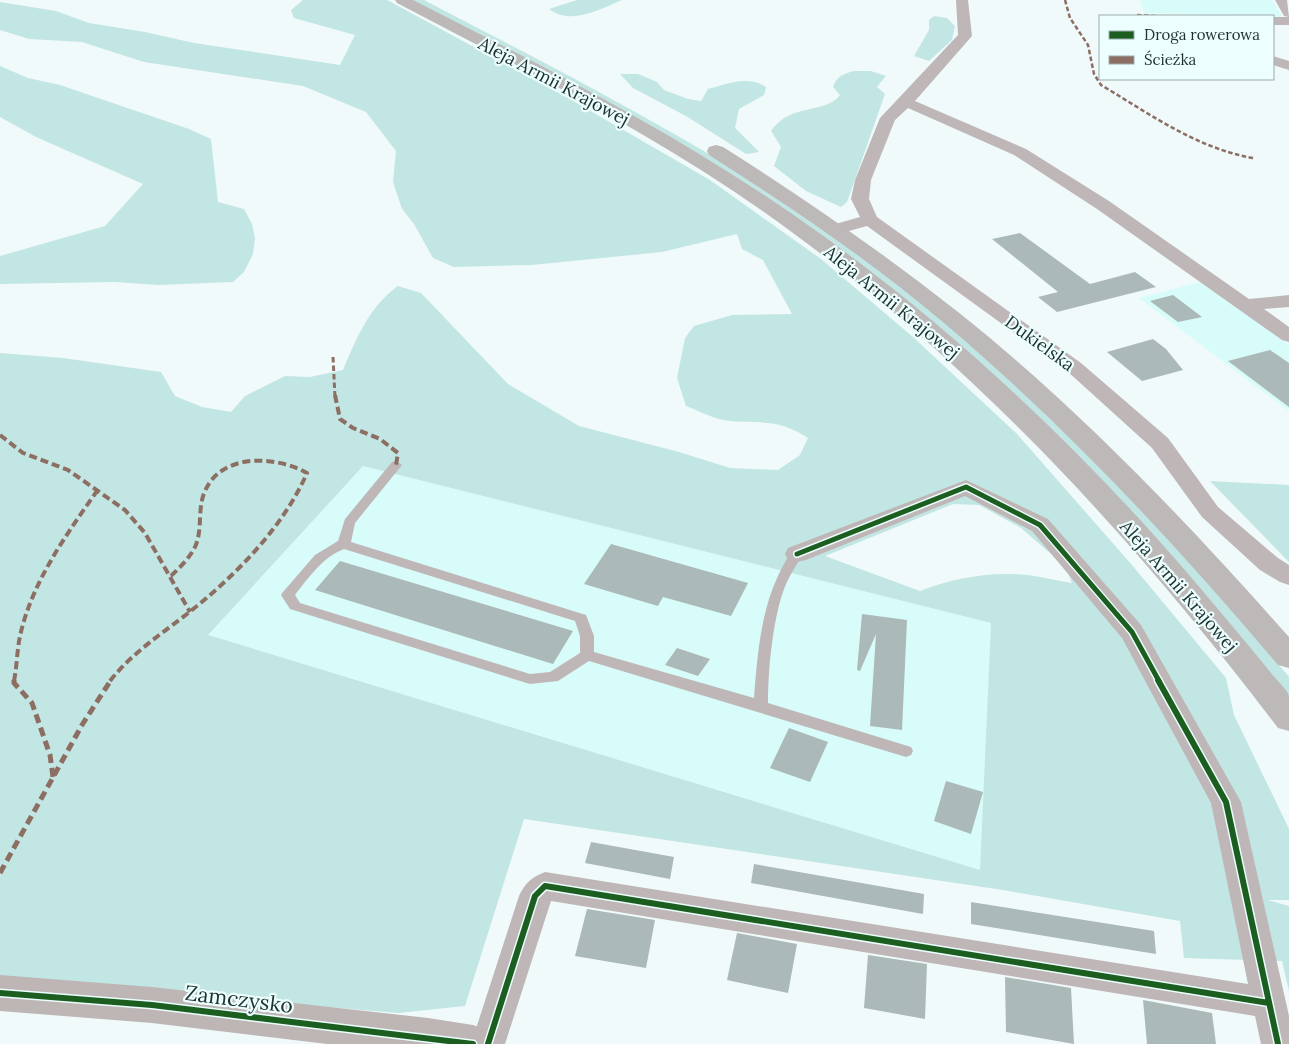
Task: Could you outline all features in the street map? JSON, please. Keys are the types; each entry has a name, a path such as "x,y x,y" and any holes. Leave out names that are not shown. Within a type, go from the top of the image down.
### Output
{"main road":[{"name":"Aleja Armii Krajowej","path":"402,0 601,105 676,148 776,212 886,294 992,386 1081,475 1174,579 1289,719"},
{"name":"Aleja Armii Krajowej","path":"433,0 672,125 768,182 838,229 950,315 1068,419 1184,538 1289,657"}],"street":[{"path":"838,229 870,220 860,199 863,180 888,118 906,102 965,36 962,0"},
{"path":"1281,0 1289,13"},
{"path":"1274,21 1289,21"},
{"path":"1274,60 1289,66"},
{"path":"906,102 1020,152 1103,204 1247,304 1289,336"},
{"name":"Dukielska","path":"870,220 1074,367 1160,443 1210,512 1269,564 1289,576"},
{"path":"1247,304 1289,302"},
{"path":"797,554 966,487 1040,525 1132,632 1226,802 1278,1044"},
{"path":"488,1044 535,896 545,886 1269,1003"},
{"name":"Zamczysko","path":"0,994 152,1005 428,1036 473,1044"}],"lane":[{"path":"344,544 349,522 396,465"},
{"path":"587,655 587,636 581,618 344,544 333,547 303,575 288,595 295,606 530,679 552,677 587,655 906,751"},
{"path":"761,706 775,594 786,567 797,554"}],"shaded area":[{"path":"303,0 387,0 561,94 710,180 821,259 913,337 1017,434 1132,565 1226,678 1234,715 1289,829 1289,900 1268,900 1289,906 1289,991 1282,961 1184,958 1180,921 1003,890 524,819 465,1006 398,1013 0,979 0,353 63,358 161,372 175,396 202,407 231,412 245,396 285,376 310,377 343,370 359,334 372,313 379,303 398,286 421,293 508,384 579,426 679,452 730,468 778,470 800,455 808,438 788,427 761,422 725,420 686,406 677,378 685,338 694,326 732,315 792,314 763,260 742,249 737,234 662,252 532,265 454,267 433,258 414,224 402,209 393,182 396,151 366,112 303,86 144,62 82,42 29,39 0,30 0,2 56,11 89,23 145,32 194,43 340,65 355,35 294,18 291,10","holes":["363,466 991,623 980,870 208,635","953,504 979,505 1021,528 1065,566 1072,583 1032,576 999,574 945,582 920,591 825,556"]},
{"path":"412,0 424,0 522,51 714,157 807,216 875,264 940,316 1003,372 1064,429 1122,489 1235,613 1289,677 1289,700 1187,576 831,243"},
{"path":"577,0 622,0 595,11 576,16 558,14 549,9"},
{"path":"1140,0 1272,0 1282,16 1274,19 1274,15 1144,13"},
{"path":"934,16 947,18 955,26 952,40 929,61 914,56 929,30 929,20"},
{"path":"0,66 28,78 60,85 189,129 211,139 218,202 244,209 252,224 255,238 253,254 244,272 233,282 158,285 115,282 0,284 0,256 105,226 143,184 36,137 0,117"},
{"path":"854,71 871,71 886,76 877,87 885,94 847,202 841,207 806,191 774,166 781,147 771,131 788,116 834,101 840,95 833,87 836,80 844,74"},
{"path":"620,74 638,74 657,82 664,90 688,99 701,101 708,89 745,81 759,83 766,87 764,95 739,109 735,128 759,152 746,154 686,116 633,88"},
{"path":"1201,282 1289,345 1289,411 1139,298"},
{"path":"363,466 991,623 980,871 207,635"},
{"path":"1210,481 1289,485 1289,562"}],"building":[{"path":"1020,233 1090,284 1135,272 1156,287 1057,312 1038,297 1058,292 992,239"},
{"path":"1173,295 1202,317 1178,322 1150,301"},
{"path":"1153,339 1166,349 1183,370 1142,381 1107,352"},
{"path":"1270,350 1289,363 1289,407 1228,361"},
{"path":"611,544 748,583 731,616 663,597 658,606 584,584"},
{"path":"340,561 573,631 553,664 315,590"},
{"path":"862,614 907,620 902,730 870,726 876,634 860,671 857,670"},
{"path":"677,648 710,659 698,676 665,665"},
{"path":"789,728 828,742 810,782 770,768"},
{"path":"946,781 983,792 971,834 934,821"},
{"path":"591,842 674,857 670,879 585,863"},
{"path":"754,864 924,894 923,914 751,883"},
{"path":"971,902 1154,931 1156,954 971,924"},
{"path":"587,909 655,920 646,968 575,956"},
{"path":"737,933 797,944 788,993 727,980"},
{"path":"868,955 927,964 925,1019 864,1008"},
{"path":"1005,977 1071,988 1074,1044 1006,1032"},
{"path":"1143,1000 1212,1013 1216,1044 1147,1044"}],"marked path":[{"path":"1065,0 1070,18 1088,45 1094,74 1101,85 1194,139 1214,148 1253,158"},
{"path":"333,357 335,395 340,419 353,428 380,439 398,453 396,465"},
{"path":"0,435 23,453 68,470 125,510 145,533 190,612"},
{"path":"0,873 82,725 110,681 134,654 188,613 237,568 273,528 288,508 307,473 282,462 267,460 236,464 212,478 203,496 198,538 194,548 189,557 170,577"},
{"path":"53,777 50,755 32,703 14,683 19,642 28,610 44,574 97,491"}],"cycle path":[{"path":"797,554 966,487 1040,525 1132,632 1226,802 1278,1044"},
{"path":"488,1044 535,896 545,886 1269,1003"},
{"path":"0,993 152,1005 428,1037 473,1044"}]}
